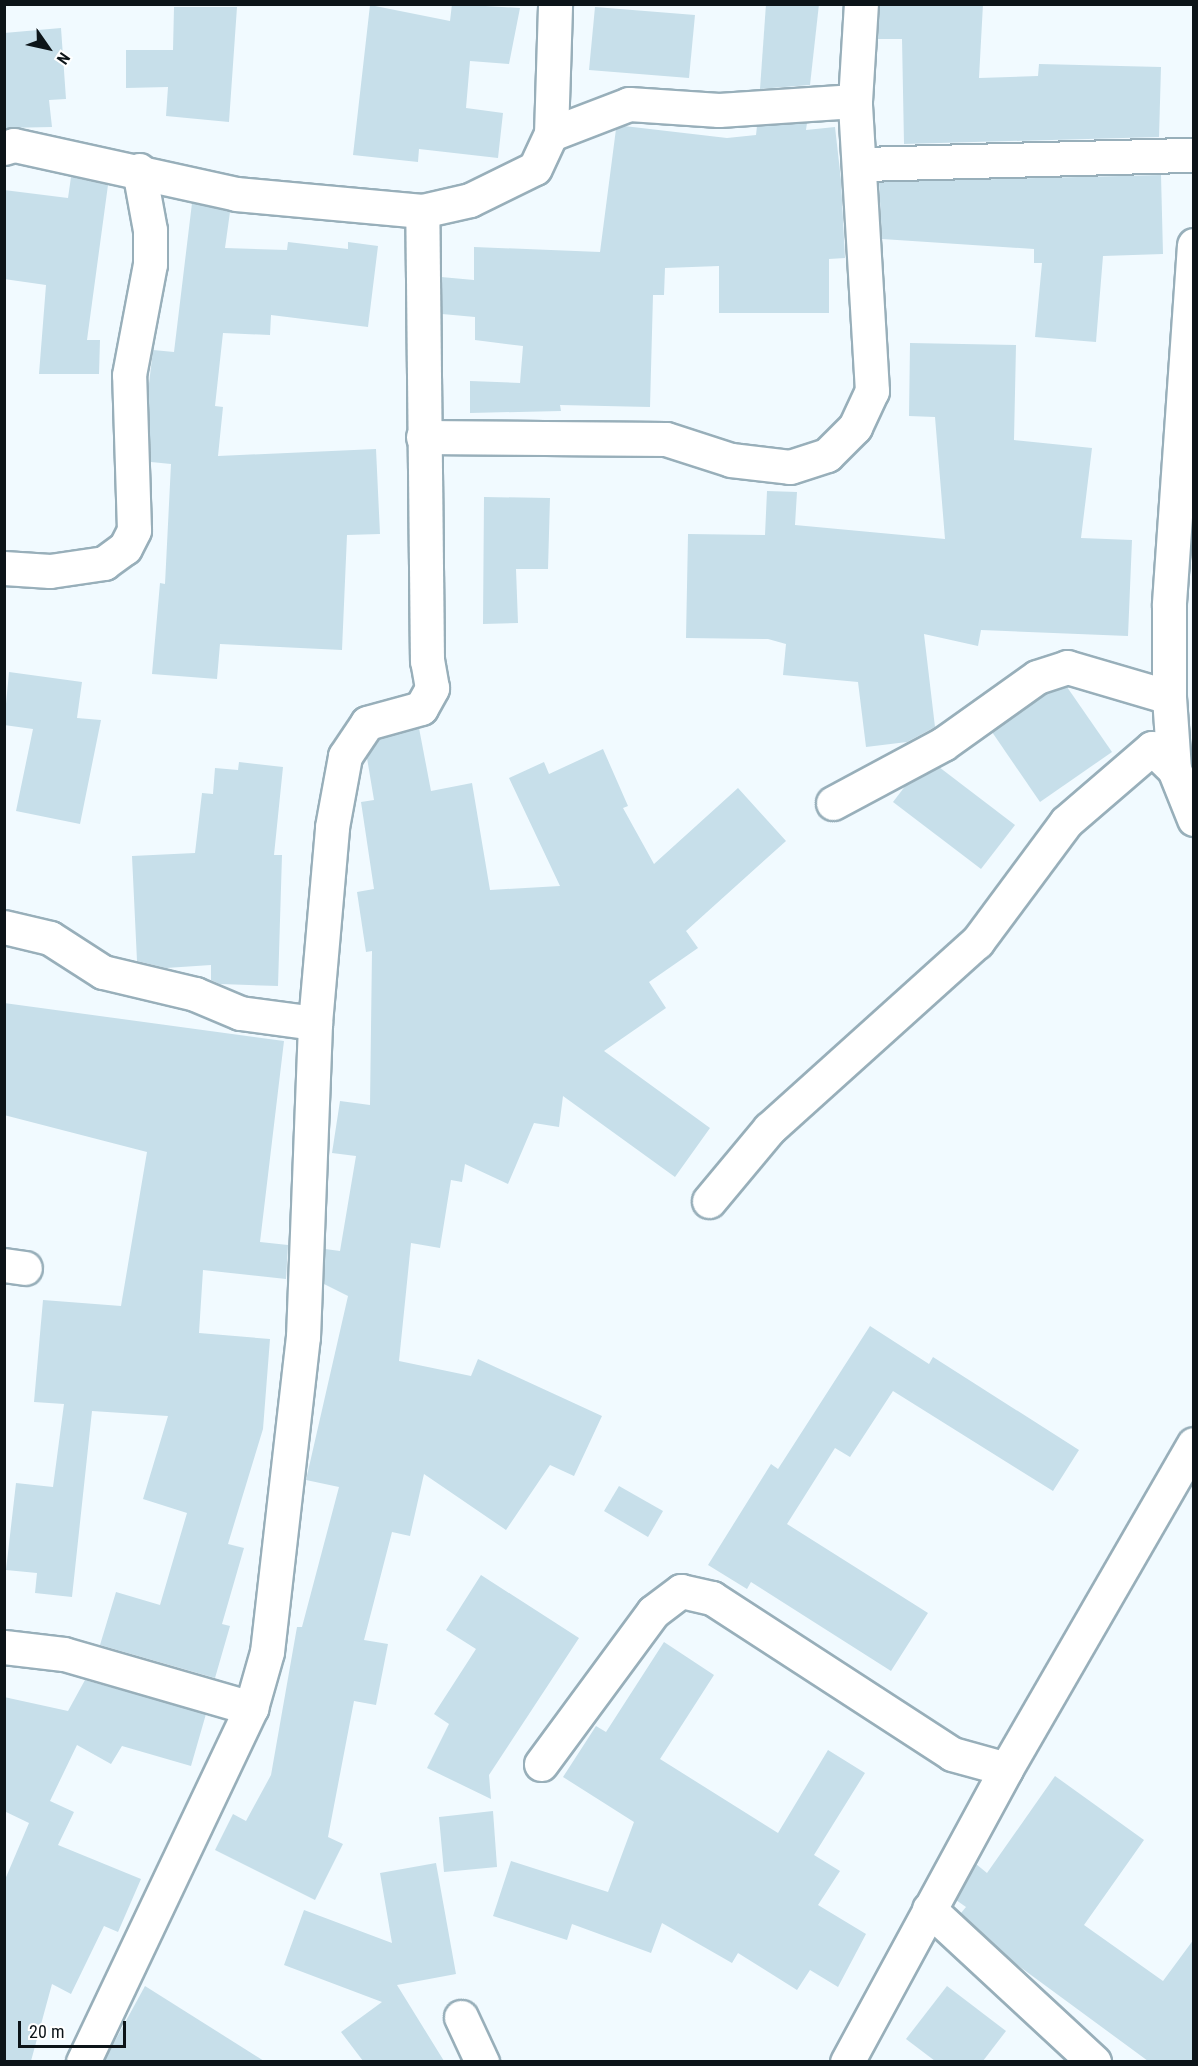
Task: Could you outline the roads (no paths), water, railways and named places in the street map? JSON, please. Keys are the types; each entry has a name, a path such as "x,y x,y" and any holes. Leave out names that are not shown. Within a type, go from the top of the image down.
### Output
{"street":[{"path":"4,148 139,170 236,194 422,211 470,200 535,168 551,134 555,4"},
{"path":"423,437 666,439 731,460 790,467 827,455 855,427 872,391 863,164 855,101 861,4"},
{"path":"551,134 629,104 719,110 855,101"},
{"path":"863,164 1194,155"},
{"path":"4,568 50,571 104,563 125,548 134,530 129,375 150,264 150,230 139,170"},
{"path":"83,2061 251,1708 267,1652 303,1337 315,1023 332,827 345,756 367,723 421,708 432,688 423,437 422,211"},
{"path":"1194,245 1169,605 1169,697 1174,769 1194,819"},
{"path":"833,803 943,744 1037,677 1067,667 1169,697"},
{"path":"709,1201 769,1129 977,942 1066,822 1152,748 1174,769"},
{"path":"4,927 50,938 103,972 195,994 240,1013 315,1023"},
{"path":"855,2058 929,1909 1006,1769 1194,1444"},
{"path":"541,1764 653,1612 681,1592 712,1598 952,1754 1006,1769"},
{"path":"4,1647 64,1654 251,1708"},
{"path":"929,1909 1094,2061"},
{"path":"461,2017 482,2061"}]}
